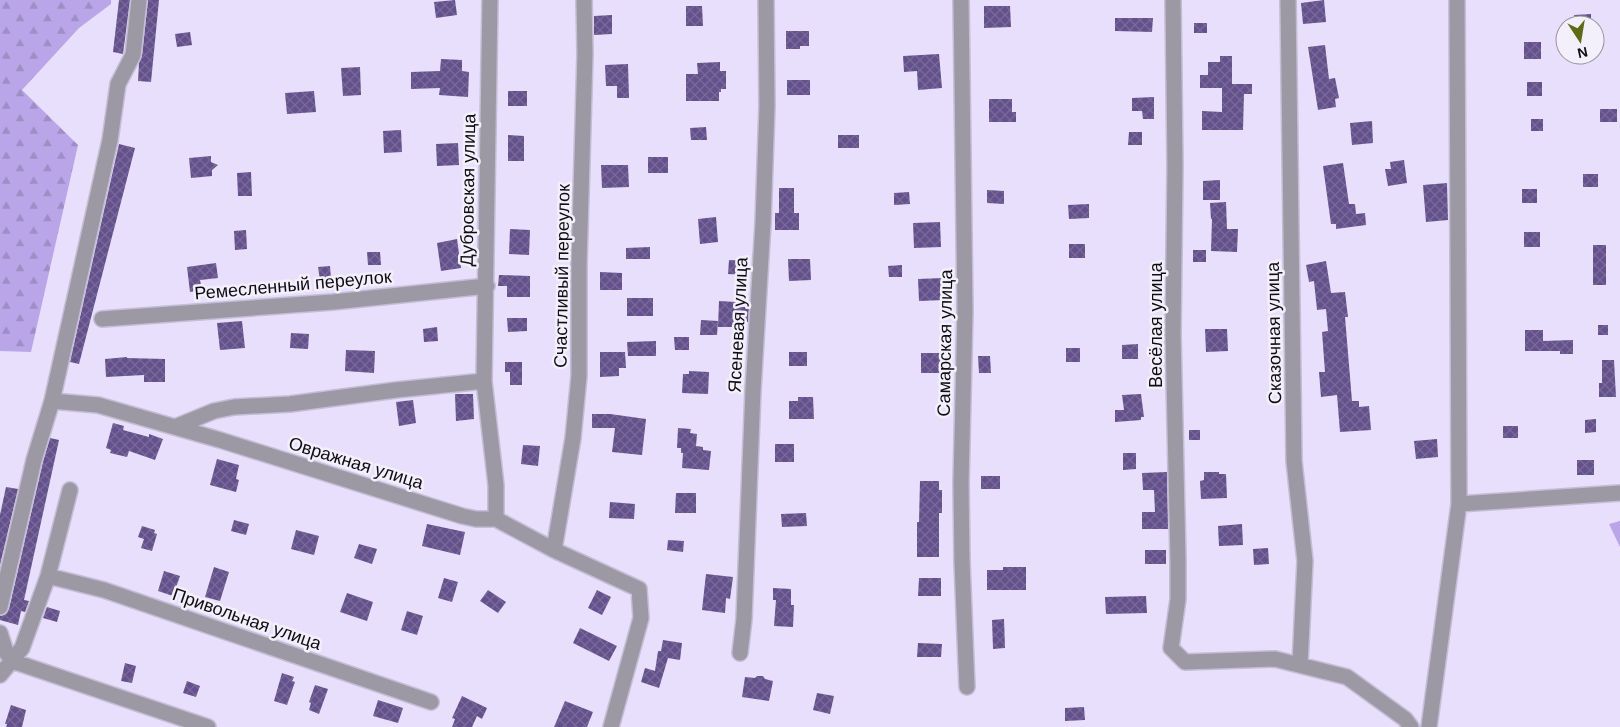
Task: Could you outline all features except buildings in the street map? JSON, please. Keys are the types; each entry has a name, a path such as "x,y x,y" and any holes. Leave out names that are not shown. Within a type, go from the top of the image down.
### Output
{"street":[{"path":"0,607 34,460 52,401 110,140 118,84 133,55 139,0"},
{"name":"Дубровская улица","path":"490,0 487,286 484,381 496,485 496,519"},
{"name":"Счастливый переулок","path":"554,550 573,438 579,376 584,0"},
{"name":"Ясеневая улица","path":"740,653 744,619 752,400 764,194 767,106 766,0"},
{"name":"Самарская улица","path":"961,0 965,311 961,483 967,687"},
{"name":"Весёлая улица","path":"1173,0 1173,334 1178,599 1171,648 1185,662 1275,659 1300,665"},
{"name":"Сказочная улица","path":"1288,0 1294,461 1305,561 1300,665"},
{"path":"1429,727 1459,504 1458,0"},
{"name":"Ремесленный переулок","path":"102,319 334,302 487,286"},
{"path":"175,427 214,411 234,407 290,404 484,381"},
{"name":"Овражная улица","path":"52,401 98,405 462,516 476,519 496,519 554,550 639,589 641,618 611,727"},
{"path":"0,675 22,648 48,576 70,490"},
{"path":"1459,504 1620,494"},
{"name":"Привольная улица","path":"48,576 104,590 431,702"},
{"path":"0,633 6,652 12,661 208,727"},
{"path":"1300,665 1347,677 1405,719 1411,727"}],"green space":[{"path":"0,0 111,0 111,4 79,28 22,90 78,145 31,352 0,351"},
{"path":"1620,521 1620,547 1609,524"}]}
